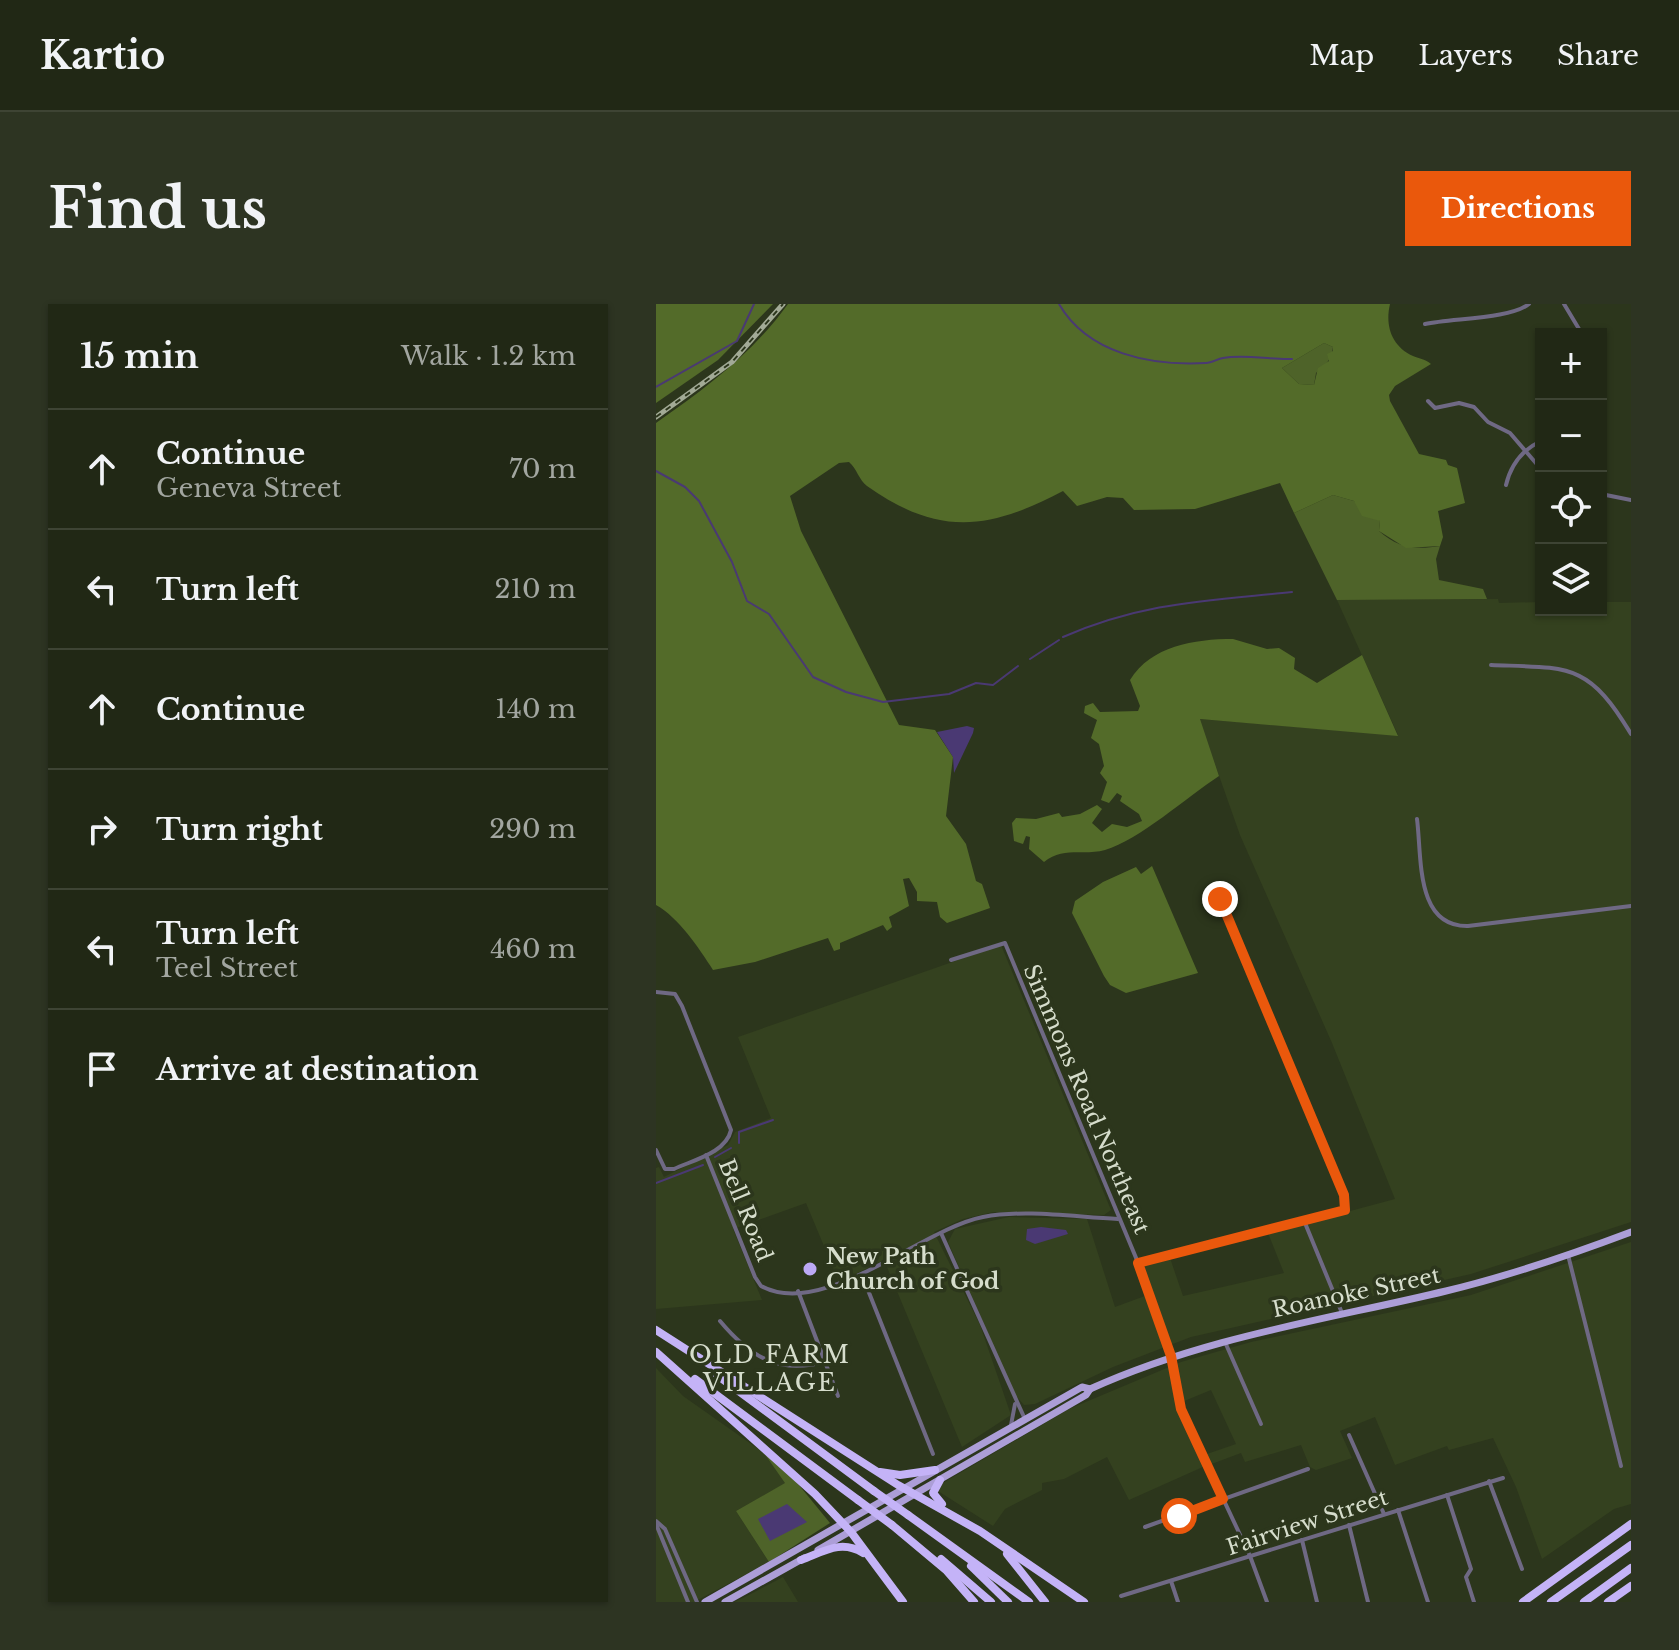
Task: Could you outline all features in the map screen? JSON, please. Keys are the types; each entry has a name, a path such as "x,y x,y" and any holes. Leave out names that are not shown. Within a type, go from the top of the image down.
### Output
{"highway":[{"path":"656,1330 874,1471 951,1513 1084,1602"},
{"path":"656,1330 1029,1602"},
{"path":"656,1351 937,1556 991,1602"},
{"path":"656,1351 786,1465 851,1532 902,1602"},
{"path":"874,1471 900,1475 935,1470"},
{"path":"940,1480 934,1495 951,1513"},
{"path":"1523,1602 1631,1524"},
{"path":"940,1538 1008,1602"},
{"path":"998,1544 1045,1602"},
{"path":"801,1560 846,1545 865,1554"},
{"path":"1551,1602 1631,1545"},
{"path":"920,1546 974,1602"},
{"path":"1584,1602 1631,1568"},
{"path":"1608,1602 1631,1586"}],"main road":[{"name":"Roanoke Street","path":"705,1602 1011,1425 1026,1422 1086,1395 1090,1389 1171,1356 1224,1340 1458,1288 1568,1255 1631,1232"},
{"name":"Roanoke Street","path":"725,1602 940,1480 1060,1398 1082,1387 1090,1389"}],"street":[{"path":"1425,324 1461,317 1512,313 1529,304"},
{"path":"1564,304 1578,328"},
{"path":"1428,401 1435,408 1459,403 1474,407 1488,422 1510,433 1535,462"},
{"path":"1506,485 1512,466 1525,450 1535,444"},
{"path":"1607,496 1631,500"},
{"path":"1491,665 1565,668 1585,676 1603,692 1631,734"},
{"path":"1417,819 1427,896 1433,912 1444,922 1468,926 1631,906"},
{"path":"1138,1263 1345,1210 1344,1195 1220,899"},
{"name":"Simmons Road Northeast","path":"951,960 1005,943 1138,1263 1171,1356 1181,1409 1250,1556 1267,1602"},
{"path":"656,992 675,994 682,1006 731,1130 729,1140 706,1155 665,1169 656,1150"},
{"name":"Bell Road","path":"706,1155 755,1277 767,1290 798,1291"},
{"path":"838,1396 798,1291 833,1287 970,1220 1004,1214 1118,1219"},
{"path":"1305,1222 1342,1313"},
{"path":"941,1233 1026,1422"},
{"path":"1568,1255 1621,1466"},
{"path":"861,1274 933,1454"},
{"path":"720,1321 728,1331 778,1366 803,1368 827,1361"},
{"path":"1224,1340 1261,1424"},
{"path":"1011,1425 1015,1402"},
{"path":"1349,1435 1384,1514"},
{"path":"1145,1527 1308,1469"},
{"name":"Fairview Street","path":"1121,1596 1503,1478"},
{"path":"1489,1481 1522,1569"},
{"path":"1446,1494 1471,1569 1466,1577 1474,1602"},
{"path":"1398,1510 1428,1602"},
{"path":"656,1522 688,1602"},
{"path":"656,1522 665,1529 697,1602"},
{"path":"1349,1525 1368,1602"},
{"path":"1302,1540 1317,1602"},
{"path":"1171,1581 1178,1602"}],"shaded area":[{"path":"1324,343 1333,347 1332,352 1328,362 1316,373 1314,385 1299,384 1282,368"},
{"path":"1333,495 1354,501 1380,521 1379,531 1393,541 1423,548 1440,546 1436,559 1439,580 1483,589 1487,599 1337,600 1294,513"},
{"path":"1498,599 1499,603 1535,602 1535,616 1607,616 1607,602 1631,602 1631,1222 1471,1274 1191,1337 1113,1367 1035,1404 1024,1405 1015,1395 948,1242 955,1229 1009,1217 1087,1219 1115,1307 1153,1293 1144,1269 1146,1264 1170,1258 1183,1296 1284,1273 1268,1233 1395,1199 1332,1043 1240,835 1199,719 1398,735 1337,600"},
{"path":"967,726 974,728 973,733 954,773 953,757 937,732"},
{"path":"1001,945 1111,1210 1104,1215 993,1212 963,1219 934,1232 980,1325 1011,1415 962,1447 884,1260 839,1282 806,1203 733,1229 762,1300 656,1309 656,1168 659,1167 664,1177 728,1145 735,1132 771,1118 738,1037"},
{"path":"1027,1229 1066,1230 1068,1234 1035,1244 1026,1240"},
{"path":"1631,1242 1631,1504 1614,1509 1542,1559 1516,1487 1493,1438 1449,1450 1447,1446 1395,1465 1375,1417 1340,1431 1352,1458 1316,1470 1310,1467 1301,1445 1245,1462 1241,1453 1209,1465 1204,1455 1236,1444 1211,1390 1177,1404 1205,1466 1129,1500 1107,1457 1064,1479 1042,1483 1042,1490 1005,1509 993,1526 938,1491 943,1483 1069,1409 1181,1362 1251,1342 1471,1295"},
{"path":"656,1368 683,1396 764,1453 786,1483 736,1511 769,1562 694,1602 656,1602"},
{"path":"764,1453 794,1479 830,1523 769,1562 736,1511 785,1483"},
{"path":"787,1504 807,1522 770,1541 758,1519"},
{"path":"783,1577 798,1602 734,1602 745,1597"}],"green space":[{"path":"656,304 773,304 718,360 656,403"},
{"path":"788,304 1390,304 1389,327 1399,347 1431,364 1395,386 1389,395 1390,401 1419,454 1446,460 1448,465 1457,468 1465,503 1438,511 1443,537 1440,546 1406,548 1379,531 1380,521 1362,516 1354,501 1333,495 1294,513 1280,483 1195,509 1134,510 1123,498 1107,497 1077,506 1063,491 1011,514 964,522 918,514 864,484 849,462 839,463 790,496 801,531 899,725 935,730 953,757 946,816 966,844 976,881 982,884 990,908 947,923 940,917 937,902 917,901 917,892 909,878 903,879 909,906 889,917 892,927 887,931 883,925 840,943 840,949 834,951 828,938 755,962 713,970 680,925 656,905 656,423 727,369","holes":["1324,343 1333,347 1333,351 1327,354 1329,361 1318,368 1314,385 1299,384 1282,368"]},
{"path":"1233,639 1267,649 1279,648 1295,658 1294,669 1317,683 1362,655 1398,736 1200,719 1219,776 1148,828 1105,850 1059,854 1044,862 1029,849 1030,837 1026,836 1023,844 1014,841 1012,823 1016,818 1036,819 1059,813 1062,817 1080,814 1097,805 1102,809 1092,823 1102,832 1112,824 1127,827 1142,821 1139,814 1120,801 1122,796 1117,793 1109,803 1101,800 1107,782 1100,773 1104,766 1099,744 1091,738 1097,720 1084,713 1085,706 1093,703 1100,712 1138,711 1140,706 1130,680 1149,659 1189,643"},
{"path":"1152,866 1198,973 1126,993 1110,985 1072,913 1075,901 1103,882 1136,867 1141,874"}],"waterway":[{"path":"656,387 737,341 754,304"},
{"path":"1059,304 1086,335 1143,359 1185,363 1208,363 1232,357 1292,359"},
{"path":"656,471 685,487 699,501 732,562 747,601 769,614 813,677 846,692 883,702 949,694 976,683 993,685 1018,666"},
{"path":"1063,637 1121,616 1148,610 1292,592"},
{"path":"1030,659 1059,640"},
{"path":"739,1143 739,1132 773,1120"},
{"path":"715,1157 731,1148"},
{"path":"656,1183 703,1165"}],"railway":[{"path":"656,417 732,362 783,304"}],"place":[{"name":"New Path Church of God","path":"810,1269"}],"district":[{"name":"OLD FARM VILLAGE","path":"770,1369"}],"route":[{"path":"1179,1516 1220,1503 1223,1499 1181,1409 1171,1356 1138,1263 1341,1214 1346,1203 1220,899"}]}
